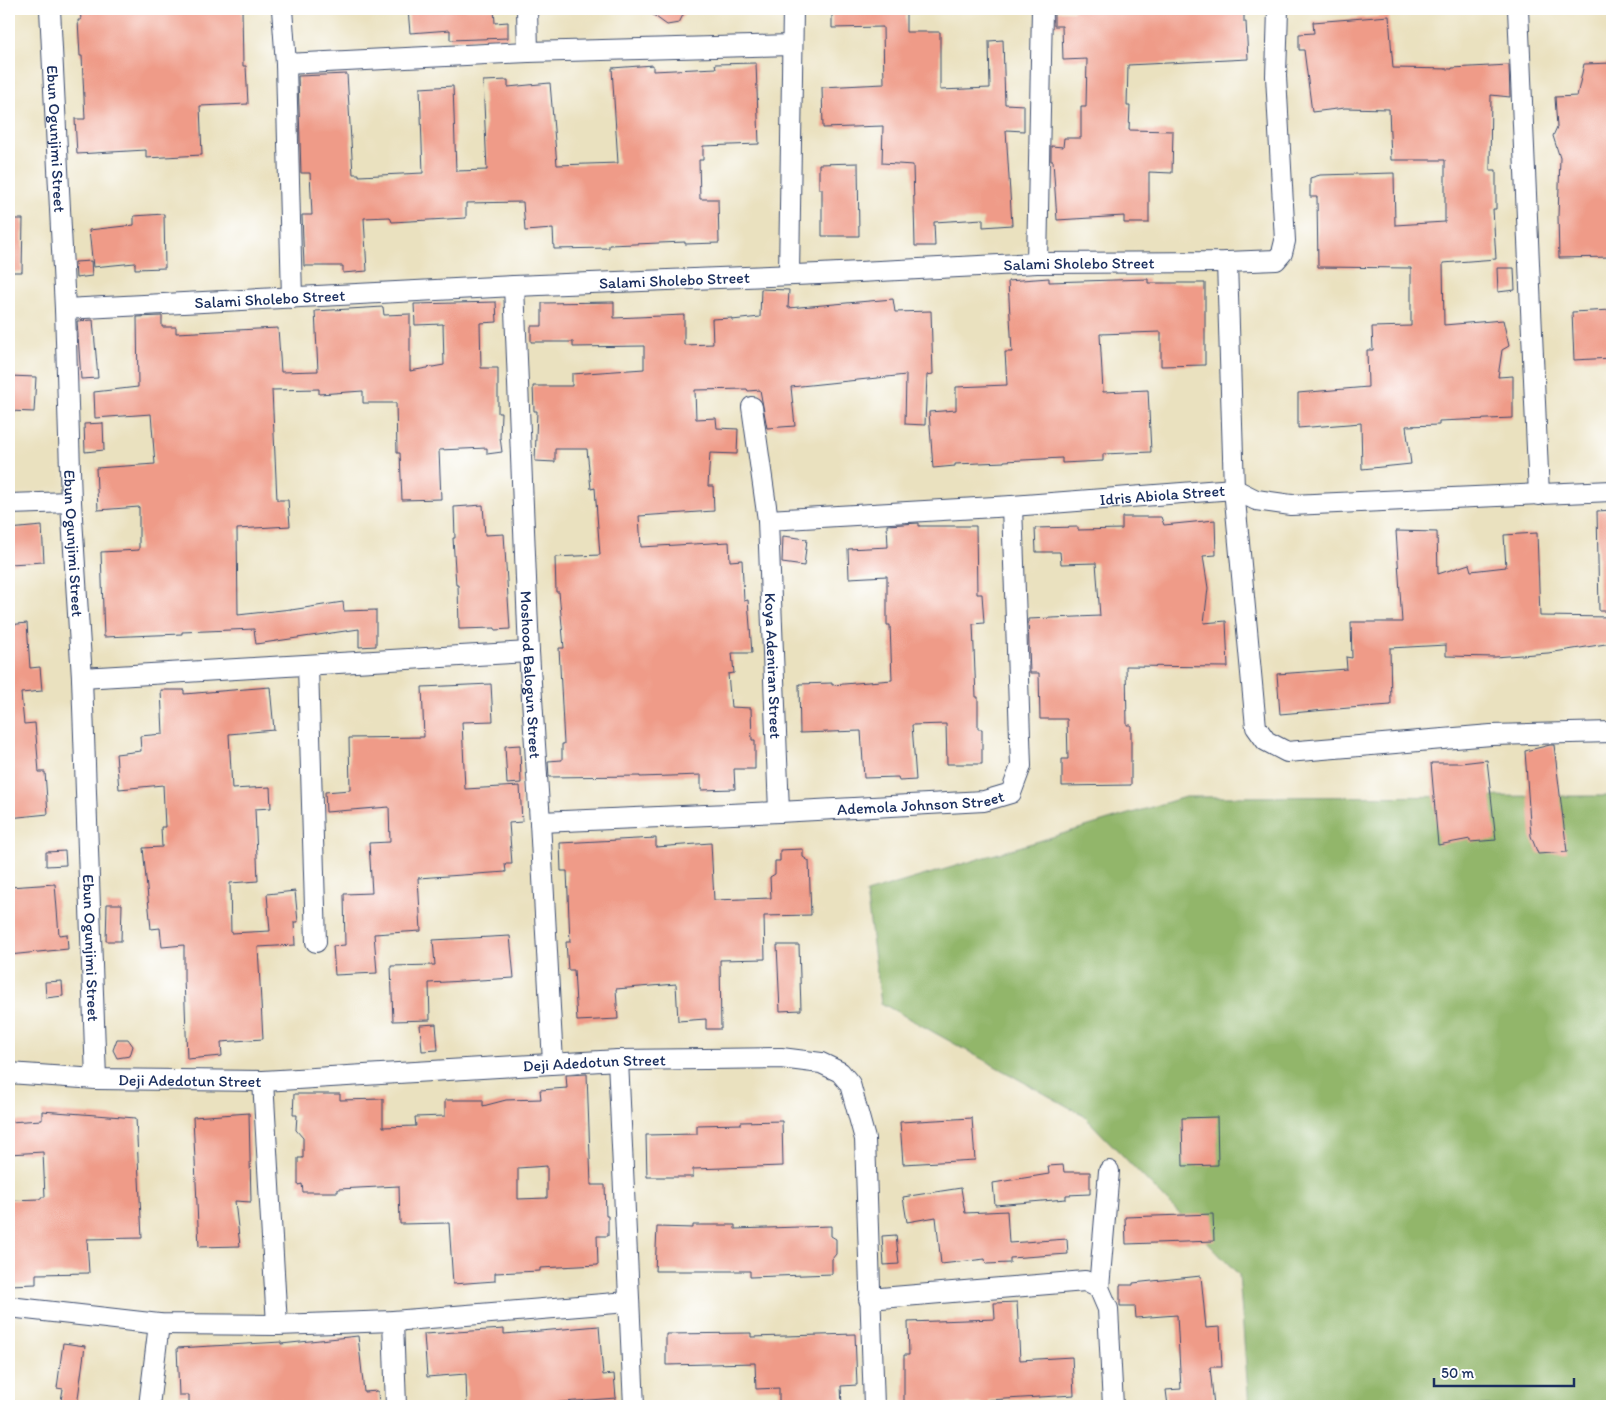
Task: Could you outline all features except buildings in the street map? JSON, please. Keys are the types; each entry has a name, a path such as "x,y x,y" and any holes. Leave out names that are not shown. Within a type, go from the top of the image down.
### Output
{"street":[{"name":"Ebun Ogunjimi Street","path":"50,9 65,309 71,502 82,678 96,1079"},
{"path":"282,9 286,64 292,298"},
{"path":"527,9 528,52"},
{"path":"790,275 793,9"},
{"path":"1037,263 1042,9"},
{"name":"Salami Sholebo Street","path":"65,309 514,286 1037,263 1276,260 1282,254 1286,242 1276,76 1278,9"},
{"path":"1518,9 1538,495"},
{"path":"286,64 528,52 792,45"},
{"path":"1228,262 1234,490 1256,727 1266,741 1287,752 1491,735 1612,732"},
{"name":"Moshood Balogun Street","path":"514,286 529,652 553,1063"},
{"name":"Koya Adeniran Street","path":"752,408 768,520 779,812"},
{"path":"768,520 1234,490"},
{"name":"Idris Abiola Street","path":"768,520 1012,506 1234,490 1256,500 1292,505 1612,491"},
{"path":"9,504 71,502"},
{"name":"Ademola Johnson Street","path":"540,822 984,801 1011,793 1021,766 1012,506"},
{"path":"82,678 529,652"},
{"path":"308,666 316,942"},
{"name":"Deji Adedotun Street","path":"9,1073 96,1079 263,1081 618,1060 781,1058 822,1063 840,1072 850,1084 865,1139 874,1406"},
{"path":"618,1060 634,1406"},
{"path":"263,1081 278,1325"},
{"path":"1109,1171 1099,1288 1108,1309 1113,1406"},
{"path":"869,1300 1085,1280 1099,1288"},
{"path":"9,1307 160,1324 278,1325 393,1320 628,1302"},
{"path":"393,1320 396,1406"},
{"path":"149,1406 160,1324"}],"green space":[{"path":"1612,796 1612,1406 1249,1406 1239,1275 1083,1115 881,1003 866,893 1185,797"}]}
